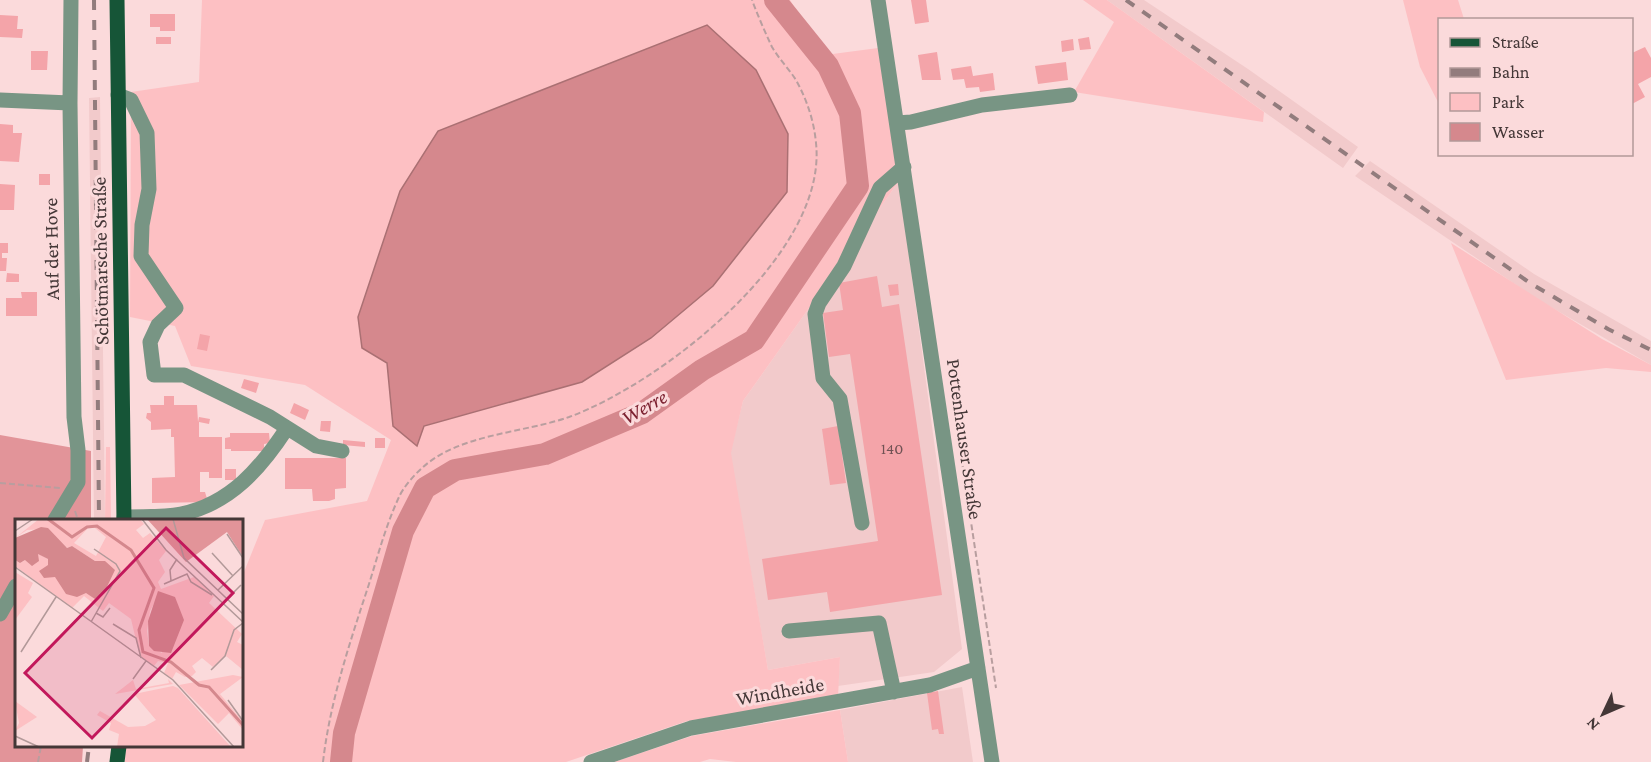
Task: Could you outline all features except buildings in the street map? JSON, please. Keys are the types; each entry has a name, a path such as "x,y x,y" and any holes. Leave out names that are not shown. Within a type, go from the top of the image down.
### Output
{"main road":[{"name":"Schötmarsche Straße","path":"117,0 124,519"},
{"path":"117,762 119,747"}],"street":[{"name":"Auf der Hove","path":"56,519 78,482 78,450 74,417 69,103 71,0"},
{"name":"Pottenhauser Straße","path":"878,0 992,762"},
{"path":"118,95 131,99 147,133 149,189 142,225 141,256 176,308 158,326 150,342 154,375 184,375 316,446 342,451"},
{"path":"897,123 982,105 1070,95"},
{"path":"0,100 69,103"},
{"path":"862,523 840,399 823,378 815,314 819,303 844,266 880,188 904,167"},
{"path":"124,519 179,515 207,507 226,497 264,462 286,428"},
{"path":"0,614 15,588"},
{"path":"789,631 879,623 894,692"},
{"name":"Windheide","path":"591,762 691,728 930,685 978,668"}],"path":[{"path":"323,762 338,687 385,536 400,494 422,468 451,451 484,438 543,426 593,408 685,352 767,271 797,225 814,182 817,145 811,115 796,80 773,48 752,0"},
{"path":"0,483 61,488 71,496"},
{"path":"38,762 41,747"}],"shaded area":[{"path":"1107,0 1144,0 1248,69 1358,147 1343,168"},
{"path":"100,97 105,519 94,519 89,98"},
{"path":"1370,161 1534,274 1651,341 1651,365 1537,299 1355,176"},
{"path":"899,181 962,649 934,672 838,686 840,657 768,670 730,453 743,401"},
{"path":"0,435 91,451 91,519 15,519 15,747 83,747 82,762 0,762"},
{"path":"962,687 973,762 848,762 840,710"}],"green space":[{"path":"202,0 790,0 825,55 878,48 899,181 743,401 731,453 768,670 840,657 838,697 687,721 566,762 125,762 126,747 243,747 243,575 265,520 367,501 391,440 305,385 191,366 175,326 130,317 131,92 199,82","holes":["387,362 582,382 424,426 393,426"]},
{"path":"1083,0 1107,0 1264,112 1263,122 1074,92 1114,22"},
{"path":"1403,0 1458,0 1464,18 1438,18 1438,102 1420,67"},
{"path":"1451,243 1602,339 1651,365 1651,372 1606,368 1506,380"},
{"path":"106,447 110,447 111,519 105,519"},
{"path":"840,710 848,762 736,762 710,759 700,762 614,762 692,736"}],"water":[{"path":"707,25 756,70 788,134 787,192 713,286 651,338 582,382 424,426 417,446 393,426 387,363 362,348 358,317 400,191 438,131"}],"waterway":[{"name":"Werre","path":"341,762 344,733 403,531 425,488 455,470 545,454 642,413 702,370 754,340 858,186 850,113 828,66 775,0"}],"railway":[{"path":"94,0 99,519"},
{"path":"1126,0 1530,283 1608,329 1651,350"},
{"path":"87,762 89,747"}]}
